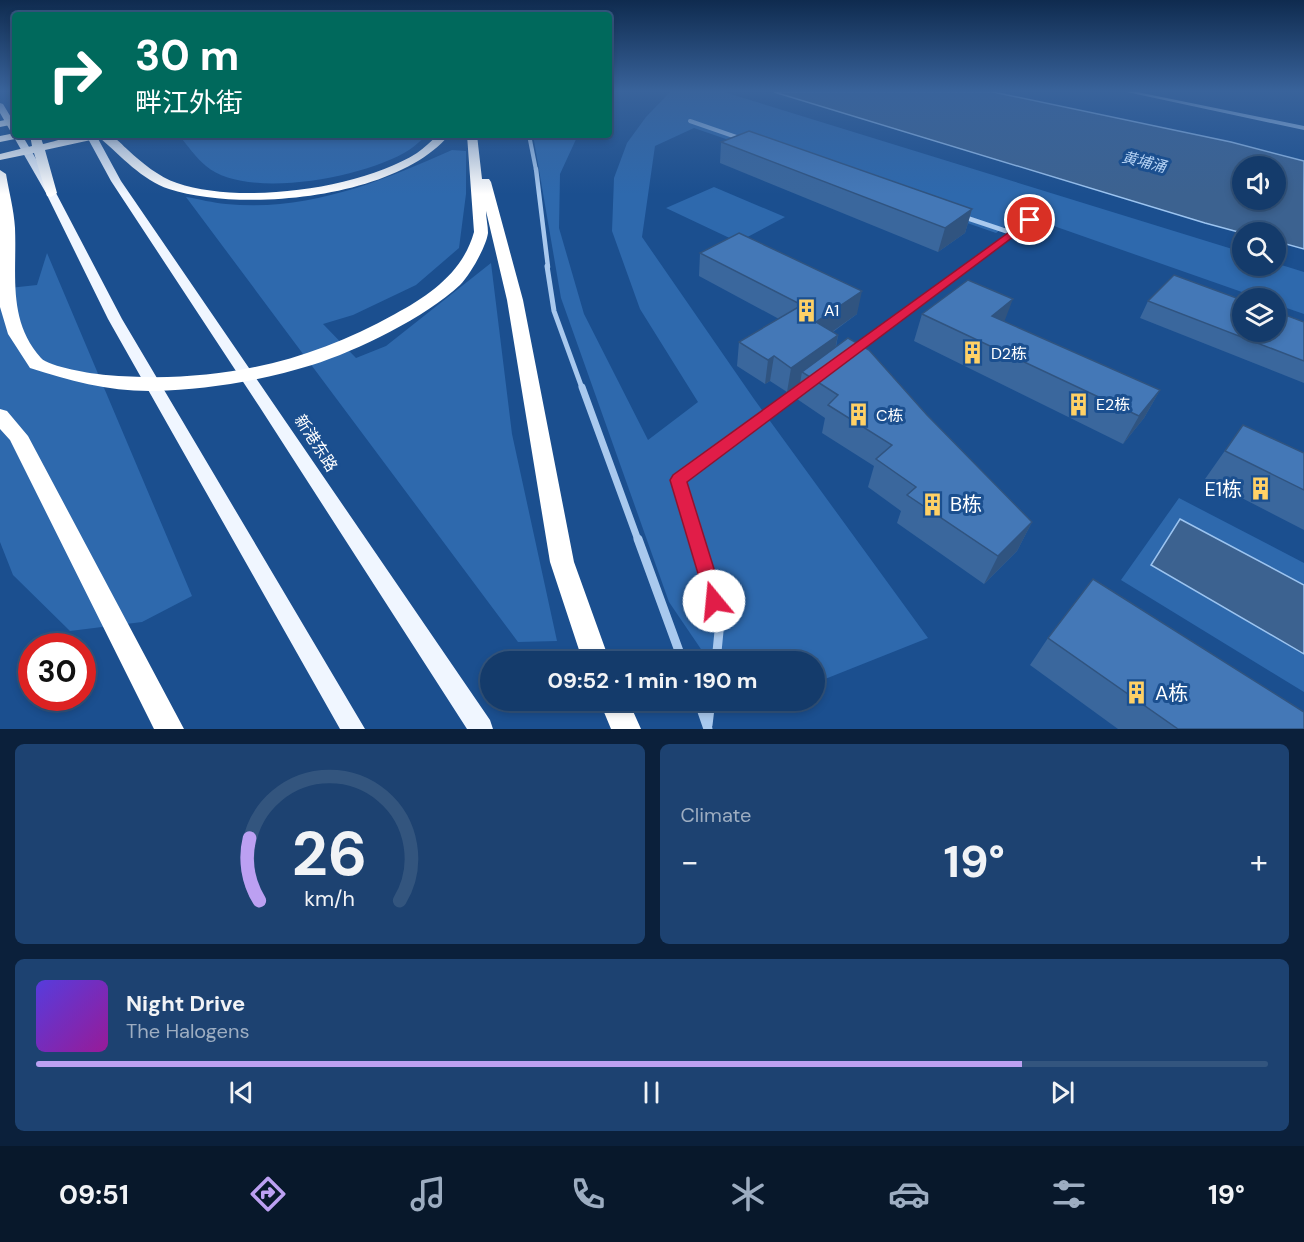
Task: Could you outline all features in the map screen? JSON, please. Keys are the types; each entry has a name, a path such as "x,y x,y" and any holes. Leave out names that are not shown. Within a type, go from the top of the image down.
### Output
{"highway":[{"path":"36,138 51,193"},
{"path":"0,157 85,138"},
{"path":"107,138 150,173 170,185 220,196 259,197 329,188 387,172 425,153 441,138"},
{"path":"0,174 8,226 7,304 17,334 36,364 84,379 154,385 229,378 307,361 372,334 416,309 455,281 477,246 481,232 472,138"},
{"path":"473,138 515,300 562,562 593,651"},
{"path":"0,416 18,436 169,729"},
{"path":"618,711 626,729"}],"main road":[{"path":"20,138 116,319 353,729"},
{"name":"新港东路","path":"93,138 116,181 481,729"}],"street":[{"path":"705,126 746,140"},
{"path":"530,138 536,167 554,311 679,651"},
{"path":"956,214 1012,233"},
{"path":"847,357 1030,220"},
{"path":"717,651 720,621 678,480 809,385"},
{"path":"702,711 708,729"},
{"path":"708,729 710,711"}],"shaded area":[{"path":"639,126 834,126 1232,249 1232,276 1286,276 1286,266 1304,272 1304,314 1286,308 1286,288 1232,289 1051,225 1035,237 1005,226 996,233 694,128 655,146 642,237 754,399 928,638 825,679 825,651 702,651 669,602 561,298 534,138 577,138 560,174 559,228 584,314 648,440 698,402 640,309 612,231 614,178 627,143"},
{"path":"181,138 423,138 409,150 365,169 307,181 277,183 249,182 225,176 202,163"},
{"path":"452,150 466,151 466,194 459,248 416,285 353,315 323,324 356,358 386,346 491,263 512,434 557,641 518,642 186,197 221,203 256,205 314,199 370,183"},
{"path":"714,187 785,217 738,242 666,208"},
{"path":"47,253 192,596 142,622 70,631 13,575 0,542 0,289 37,285"},
{"path":"1179,498 1304,563 1304,692 1121,580"}],"water":[{"name":"黄埔涌","path":"886,126 1155,126 1285,156 1232,156 1232,210 1286,210 1286,156 1304,161 1304,249 1286,244 1286,222 1232,222 1232,230"},
{"path":"1180,519 1304,585 1304,654 1151,565"}],"building":[{"path":"749,131 972,209 945,228 721,142"},
{"path":"739,233 862,291 816,322 838,335 791,368 774,356 768,360 739,342 802,305 700,253"},
{"path":"1174,275 1232,296 1232,333 1148,301"},
{"path":"968,280 1013,299 992,316 1160,390 1139,416 922,314"},
{"path":"1286,315 1304,322 1304,361 1255,342 1286,342"},
{"path":"848,338 869,350 927,415 1032,522 998,556 907,495 916,487 876,459 892,445 828,405 838,395 802,372"},
{"path":"1243,425 1304,453 1304,490 1225,451"},
{"path":"1093,579 1304,712 1304,729 1178,729 1048,638"}],"place":[{"name":"A1","path":"806,310"},
{"name":"D2栋","path":"973,353"},
{"name":"E2栋","path":"1078,404"},
{"name":"C栋","path":"858,415"},
{"name":"E1栋","path":"1260,489"},
{"name":"B栋","path":"932,504"},
{"name":"A栋","path":"1137,693"}],"route":[{"path":"714,601 678,480 772,413 1030,220"}]}
